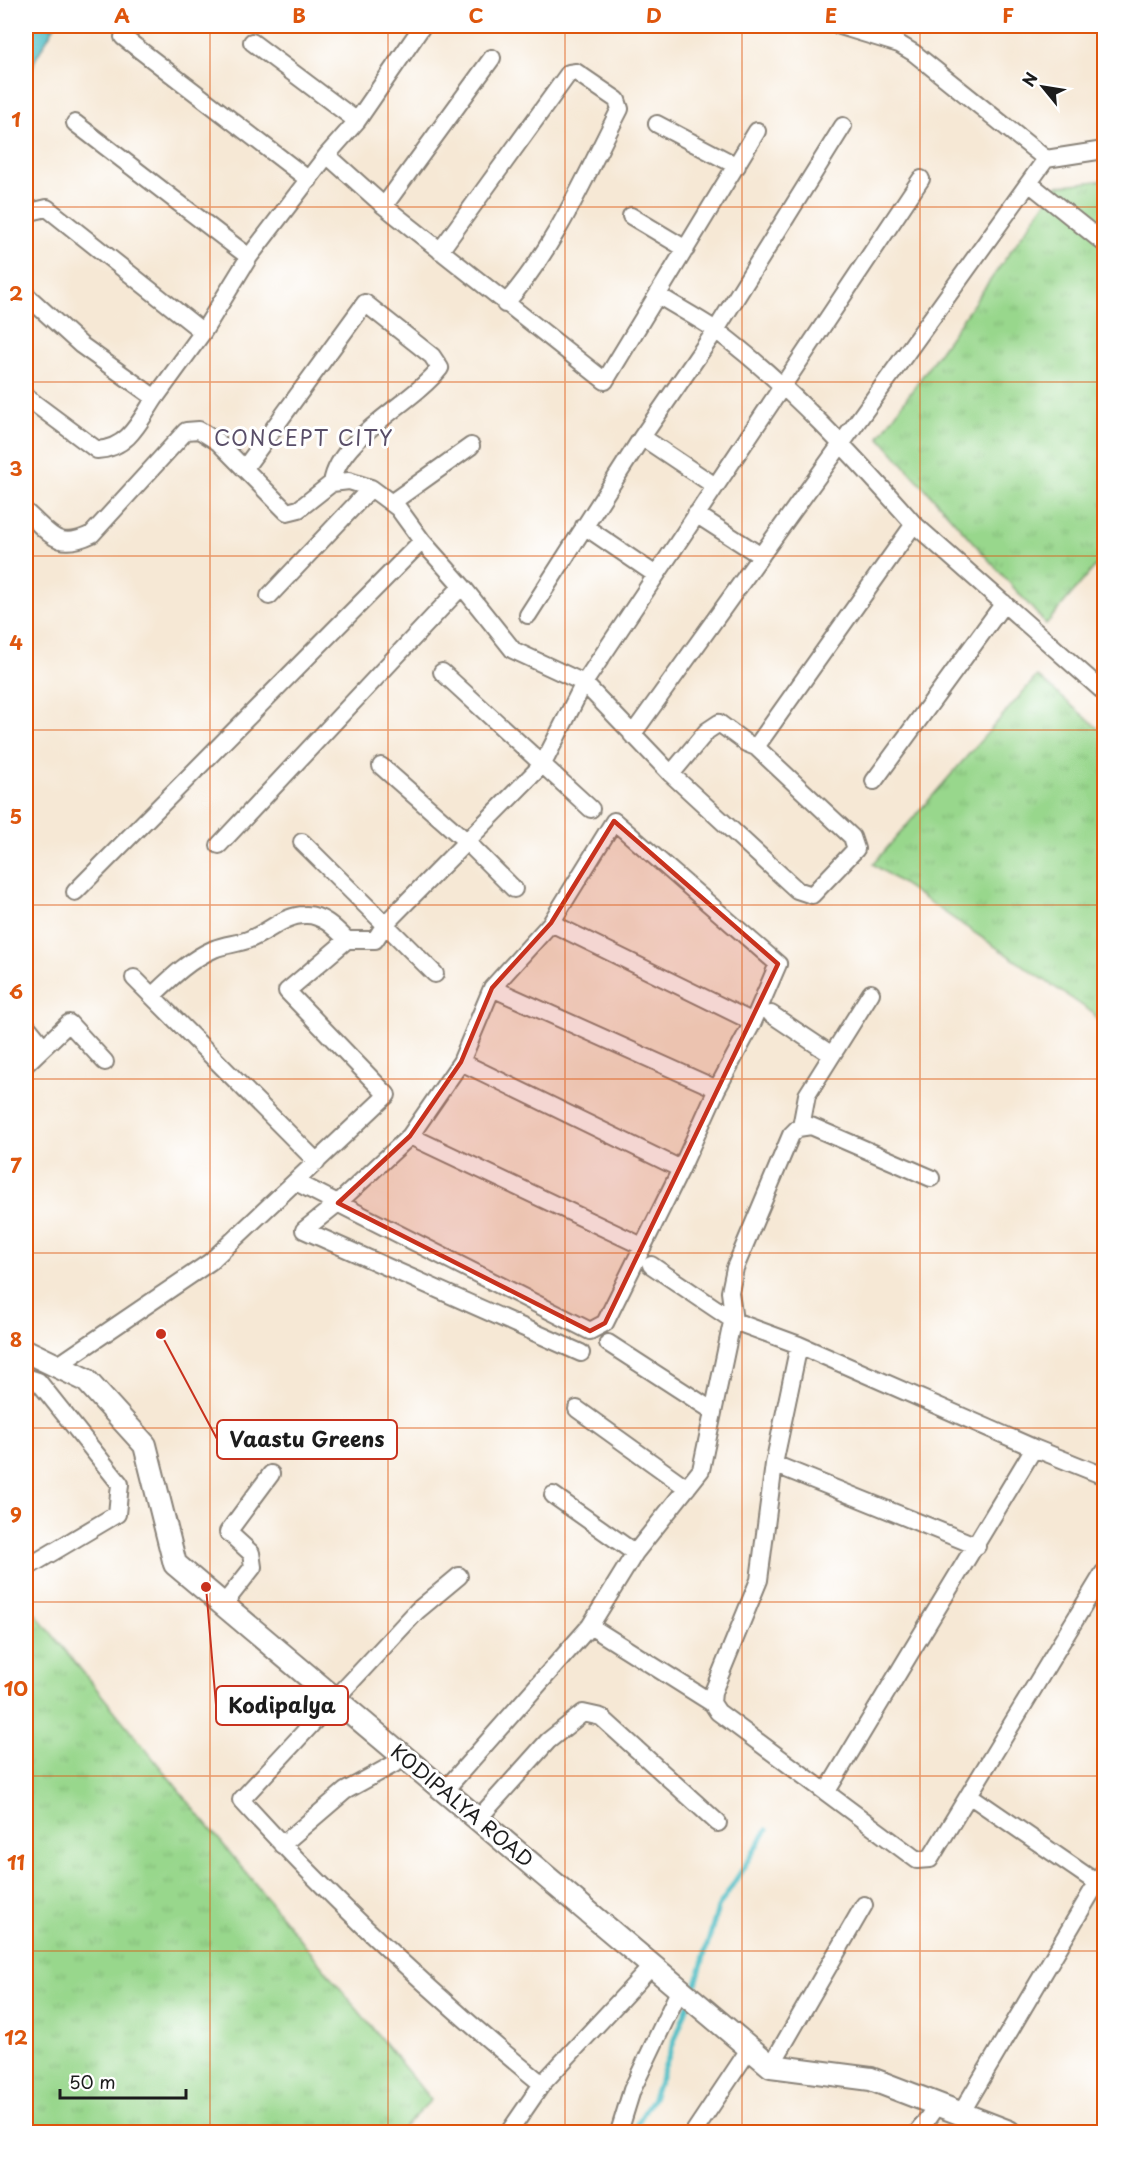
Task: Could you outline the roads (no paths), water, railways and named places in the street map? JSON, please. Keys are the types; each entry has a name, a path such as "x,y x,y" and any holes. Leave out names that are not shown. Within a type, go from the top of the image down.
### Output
{"main road":[{"name":"KODIPALYA ROAD","path":"26,1352 86,1380 145,1445 174,1564 771,2066"},
{"path":"771,2066 871,2079 1009,2133"}],"street":[{"path":"840,26 899,44 914,53 1046,159"},
{"path":"26,397 97,450 114,449 132,433 203,332 249,257 327,155 357,120 421,28"},
{"path":"123,37 309,180"},
{"path":"252,42 357,120"},
{"path":"384,206 492,58"},
{"path":"440,252 569,74 576,72 616,100 620,109 563,217 531,276 506,304"},
{"path":"75,123 249,257"},
{"path":"657,124 737,166"},
{"path":"528,615 642,437 716,330 843,126"},
{"path":"327,155 440,252 605,381 757,131"},
{"path":"632,735 1046,159 1104,150"},
{"path":"57,1366 210,1262 387,1095 287,991 347,940 375,940 386,923 543,764 584,684 921,179"},
{"path":"1029,183 1104,243"},
{"path":"26,213 47,208 203,332"},
{"path":"631,216 686,249"},
{"path":"26,295 81,345 155,398"},
{"path":"658,296 716,330 782,385 843,443 914,524 1104,692"},
{"path":"244,469 365,303 432,356 440,368 417,391 385,414 342,459 334,470 332,483"},
{"path":"26,512 60,542 75,543 92,534 186,431 199,430 218,442 287,512 299,509 332,483 349,481 371,488 398,508 422,541 462,586 513,650 584,684 671,774 797,890 812,895 856,849 852,837 756,747 746,743 719,723 707,731 671,774"},
{"path":"642,437 715,486"},
{"path":"391,503 471,446"},
{"path":"269,596 371,488"},
{"path":"696,514 761,556"},
{"path":"756,747 914,524"},
{"path":"584,526 656,575"},
{"path":"75,892 422,541"},
{"path":"219,845 462,586"},
{"path":"874,781 1004,603"},
{"path":"442,672 591,809"},
{"path":"381,766 466,841 514,889"},
{"path":"296,1182 338,1203 590,1330 605,1323 681,1169 717,1089 753,1022 778,964 614,821 550,923 492,988 461,1062 410,1136 338,1203 304,1230 581,1353"},
{"path":"302,842 435,974"},
{"path":"152,996 183,967 216,948 250,939 291,917 306,914 319,918 333,926 347,940"},
{"path":"550,923 753,1022"},
{"path":"134,978 317,1162"},
{"path":"492,988 717,1089"},
{"path":"801,1127 807,1095 871,993"},
{"path":"771,1014 832,1055"},
{"path":"26,1064 69,1023 105,1062"},
{"path":"26,1025 43,1046"},
{"path":"461,1062 681,1169"},
{"path":"444,1791 590,1626 635,1552 701,1470 734,1321 730,1292 735,1268 791,1135 801,1127 812,1126 930,1178"},
{"path":"410,1136 642,1246"},
{"path":"651,1265 734,1321 799,1345 1034,1448 1104,1476"},
{"path":"608,1343 713,1411"},
{"path":"712,1703 713,1692 759,1580 774,1464 799,1345"},
{"path":"26,1377 38,1381 120,1484 117,1514 26,1568"},
{"path":"577,1409 687,1488"},
{"path":"827,1791 977,1546 1034,1448"},
{"path":"774,1464 977,1546"},
{"path":"223,1605 253,1568 252,1553 228,1532 271,1474"},
{"path":"553,1495 635,1552"},
{"path":"590,1626 712,1703 718,1712 921,1861 930,1859 1104,1572"},
{"path":"459,1576 417,1611 241,1800 282,1845 432,1991 542,2084"},
{"path":"478,1819 548,1742 583,1713 601,1717 718,1823"},
{"path":"282,1845 345,1791 405,1758"},
{"path":"960,2115 1101,1877 969,1795"},
{"path":"771,2066 864,1905"},
{"path":"508,2133 542,2084 652,1966"},
{"path":"619,2133 632,2090 687,1995"},
{"path":"694,2133 750,2048"},
{"path":"918,2133 937,2105"}],"water":[{"path":"26,26 55,26 35,60 26,87"}],"waterway":[{"path":"693,1994 718,1908 767,1830"},
{"path":"632,2132 653,2098 688,2005"}],"place":[{"name":"Vaastu Greens","path":"161,1334"},
{"name":"Kodipalya","path":"206,1587"}],"district":[{"name":"CONCEPT CITY","path":"304,439"}]}
